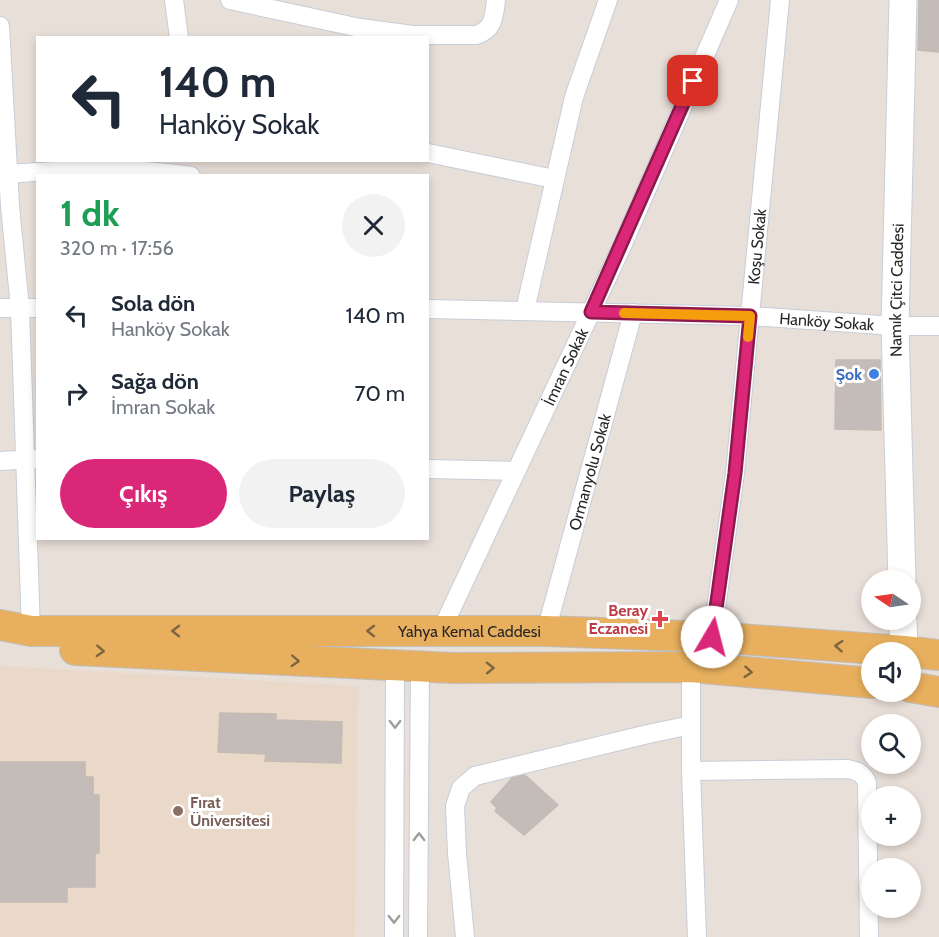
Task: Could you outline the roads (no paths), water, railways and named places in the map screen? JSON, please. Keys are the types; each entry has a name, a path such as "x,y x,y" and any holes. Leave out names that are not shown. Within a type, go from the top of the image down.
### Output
{"main road":[{"name":"Yahya Kemal Caddesi","path":"0,625 30,631 546,631 712,637 861,648"},
{"path":"0,646 453,668 691,667 861,682"},
{"name":"Yahya Kemal Caddesi","path":"921,653 939,655"},
{"path":"921,689 939,692"}],"street":[{"path":"174,0 179,36"},
{"path":"230,0 312,19 413,35 483,33 492,24 496,0"},
{"path":"525,310 574,97 608,0"},
{"name":"İmran Sokak","path":"441,631 623,244 729,0"},
{"name":"Koşu Sokak","path":"712,637 735,473 780,0"},
{"name":"Namık Çitci Caddesi","path":"902,570 895,326 903,0"},
{"path":"0,26 9,174 29,308 30,631"},
{"path":"429,153 554,179"},
{"path":"9,174 107,168 180,174"},
{"path":"0,308 29,308"},
{"name":"Hanköy Sokak","path":"429,309 750,316 895,326 939,326"},
{"name":"Ormanyolu Sokak","path":"546,631 633,313"},
{"path":"0,461 31,459"},
{"path":"429,469 516,471"},
{"path":"394,937 408,666"},
{"path":"408,666 418,937"},
{"path":"691,667 691,771 697,937"},
{"path":"465,937 457,853 456,806 458,794 465,783 475,776 691,725"},
{"path":"691,771 848,769 860,772 867,783 869,937"}],"place":[{"name":"Şok","path":"874,374"},
{"name":"Beray Eczanesi","path":"660,619"},
{"name":"Fırat Üniversitesi","path":"178,811"}]}
